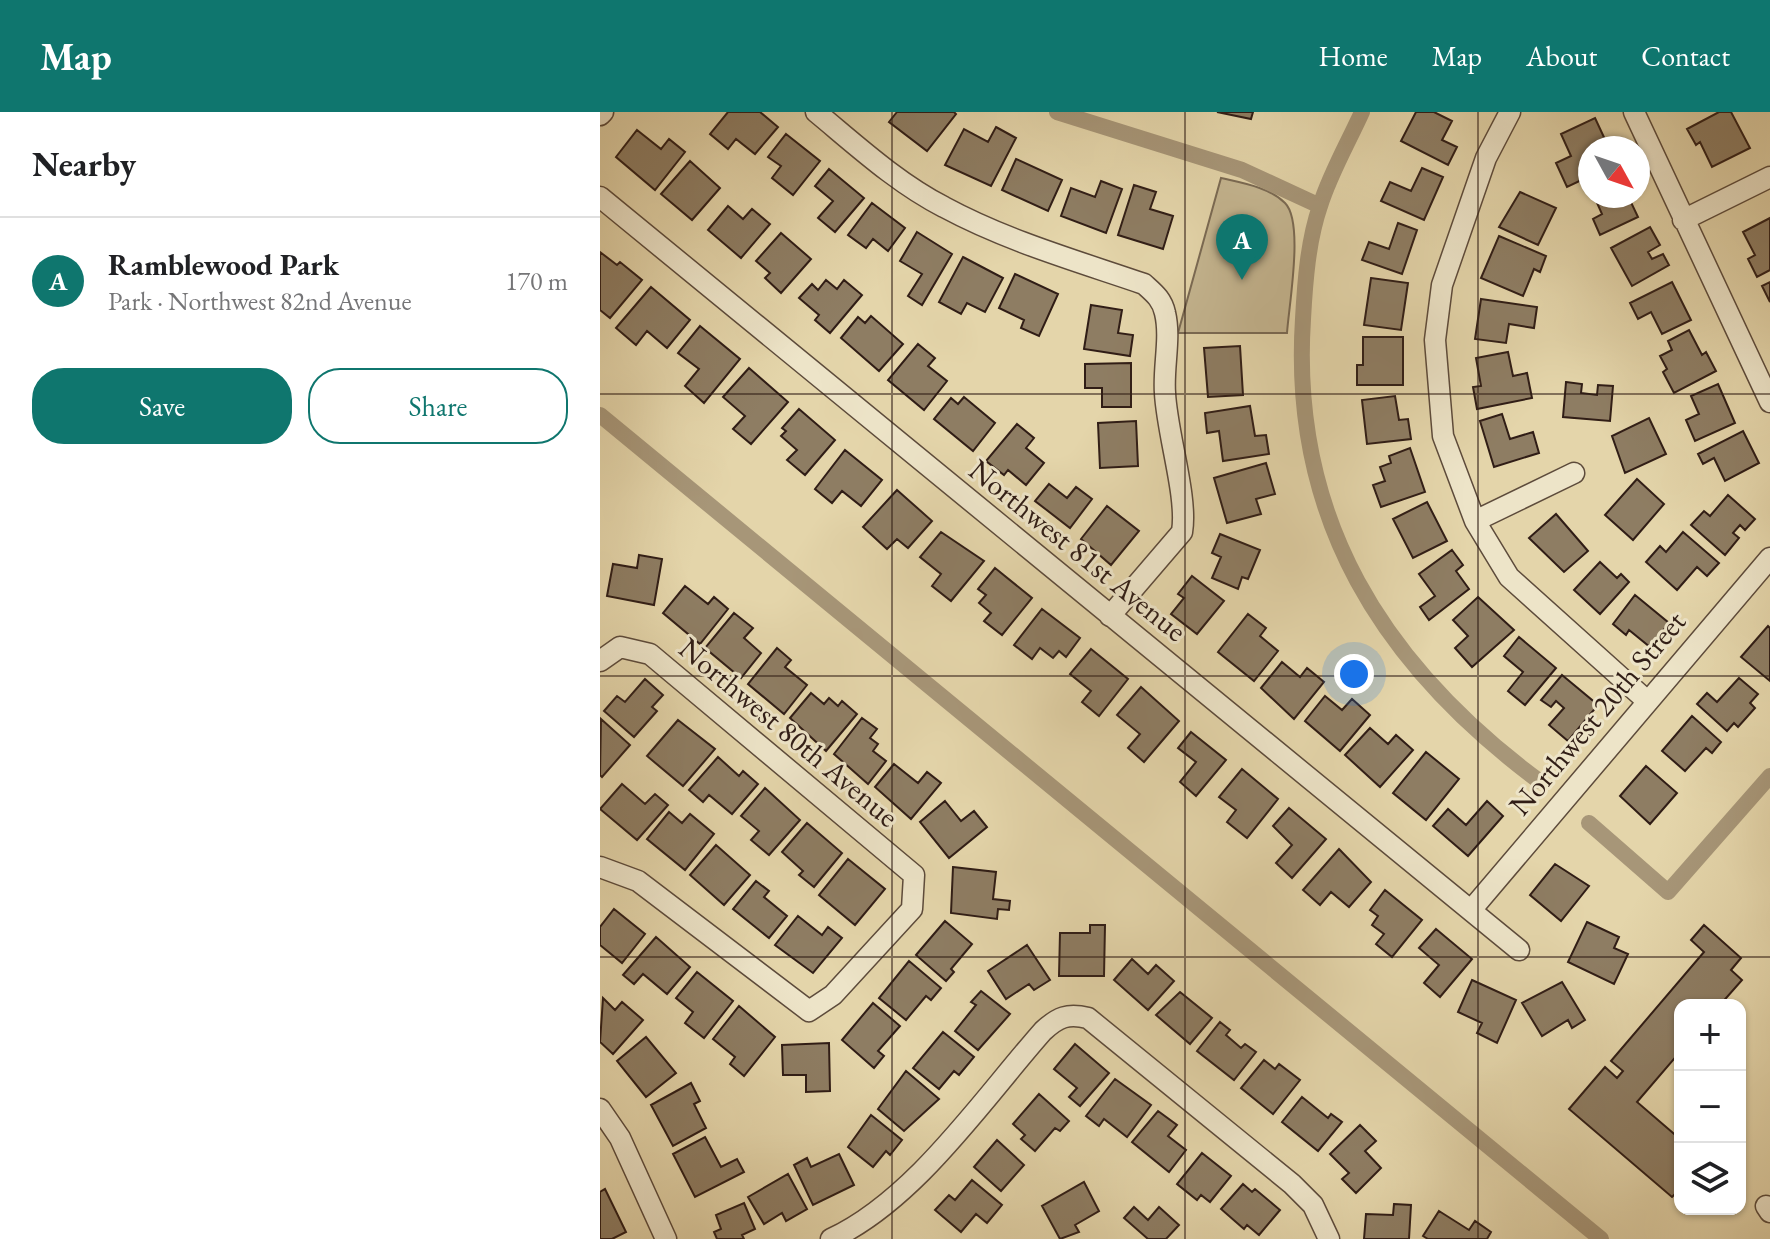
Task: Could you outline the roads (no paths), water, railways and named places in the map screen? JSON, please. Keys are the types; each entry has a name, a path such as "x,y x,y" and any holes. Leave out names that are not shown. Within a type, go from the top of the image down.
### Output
{"street":[{"path":"816,112 876,161 941,206 998,234 1144,284 1159,296 1166,314 1166,405 1185,515 1182,532 1110,616"},
{"path":"1510,112 1486,158 1459,228 1442,285 1435,340 1443,436 1475,521 1509,577 1646,700"},
{"path":"1634,112 1770,402"},
{"path":"1683,220 1770,177"},
{"name":"Northwest 81st Avenue","path":"600,197 1519,950"},
{"path":"1475,521 1574,473"},
{"name":"Northwest 20th Street","path":"1472,909 1646,700 1770,558"},
{"name":"Northwest 80th Avenue","path":"600,661 620,647 650,654 914,875 912,909 833,995 809,1011 638,881 600,867"},
{"path":"831,1239 867,1232 1043,1031 1055,1020 1071,1014 1088,1018 1292,1184 1313,1205 1329,1239"},
{"path":"600,1109 620,1138 666,1239"}],"waterway":[{"path":"1057,112 1242,170 1320,206"},
{"path":"1362,112 1324,194 1308,262 1303,319 1303,392 1312,459 1331,522 1358,582 1392,637 1434,688 1484,736 1539,781"},
{"path":"600,415 1601,1239"},
{"path":"1589,823 1668,892 1770,776"}],"place":[{"name":"Ramblewood Park","path":"1242,280"}]}
